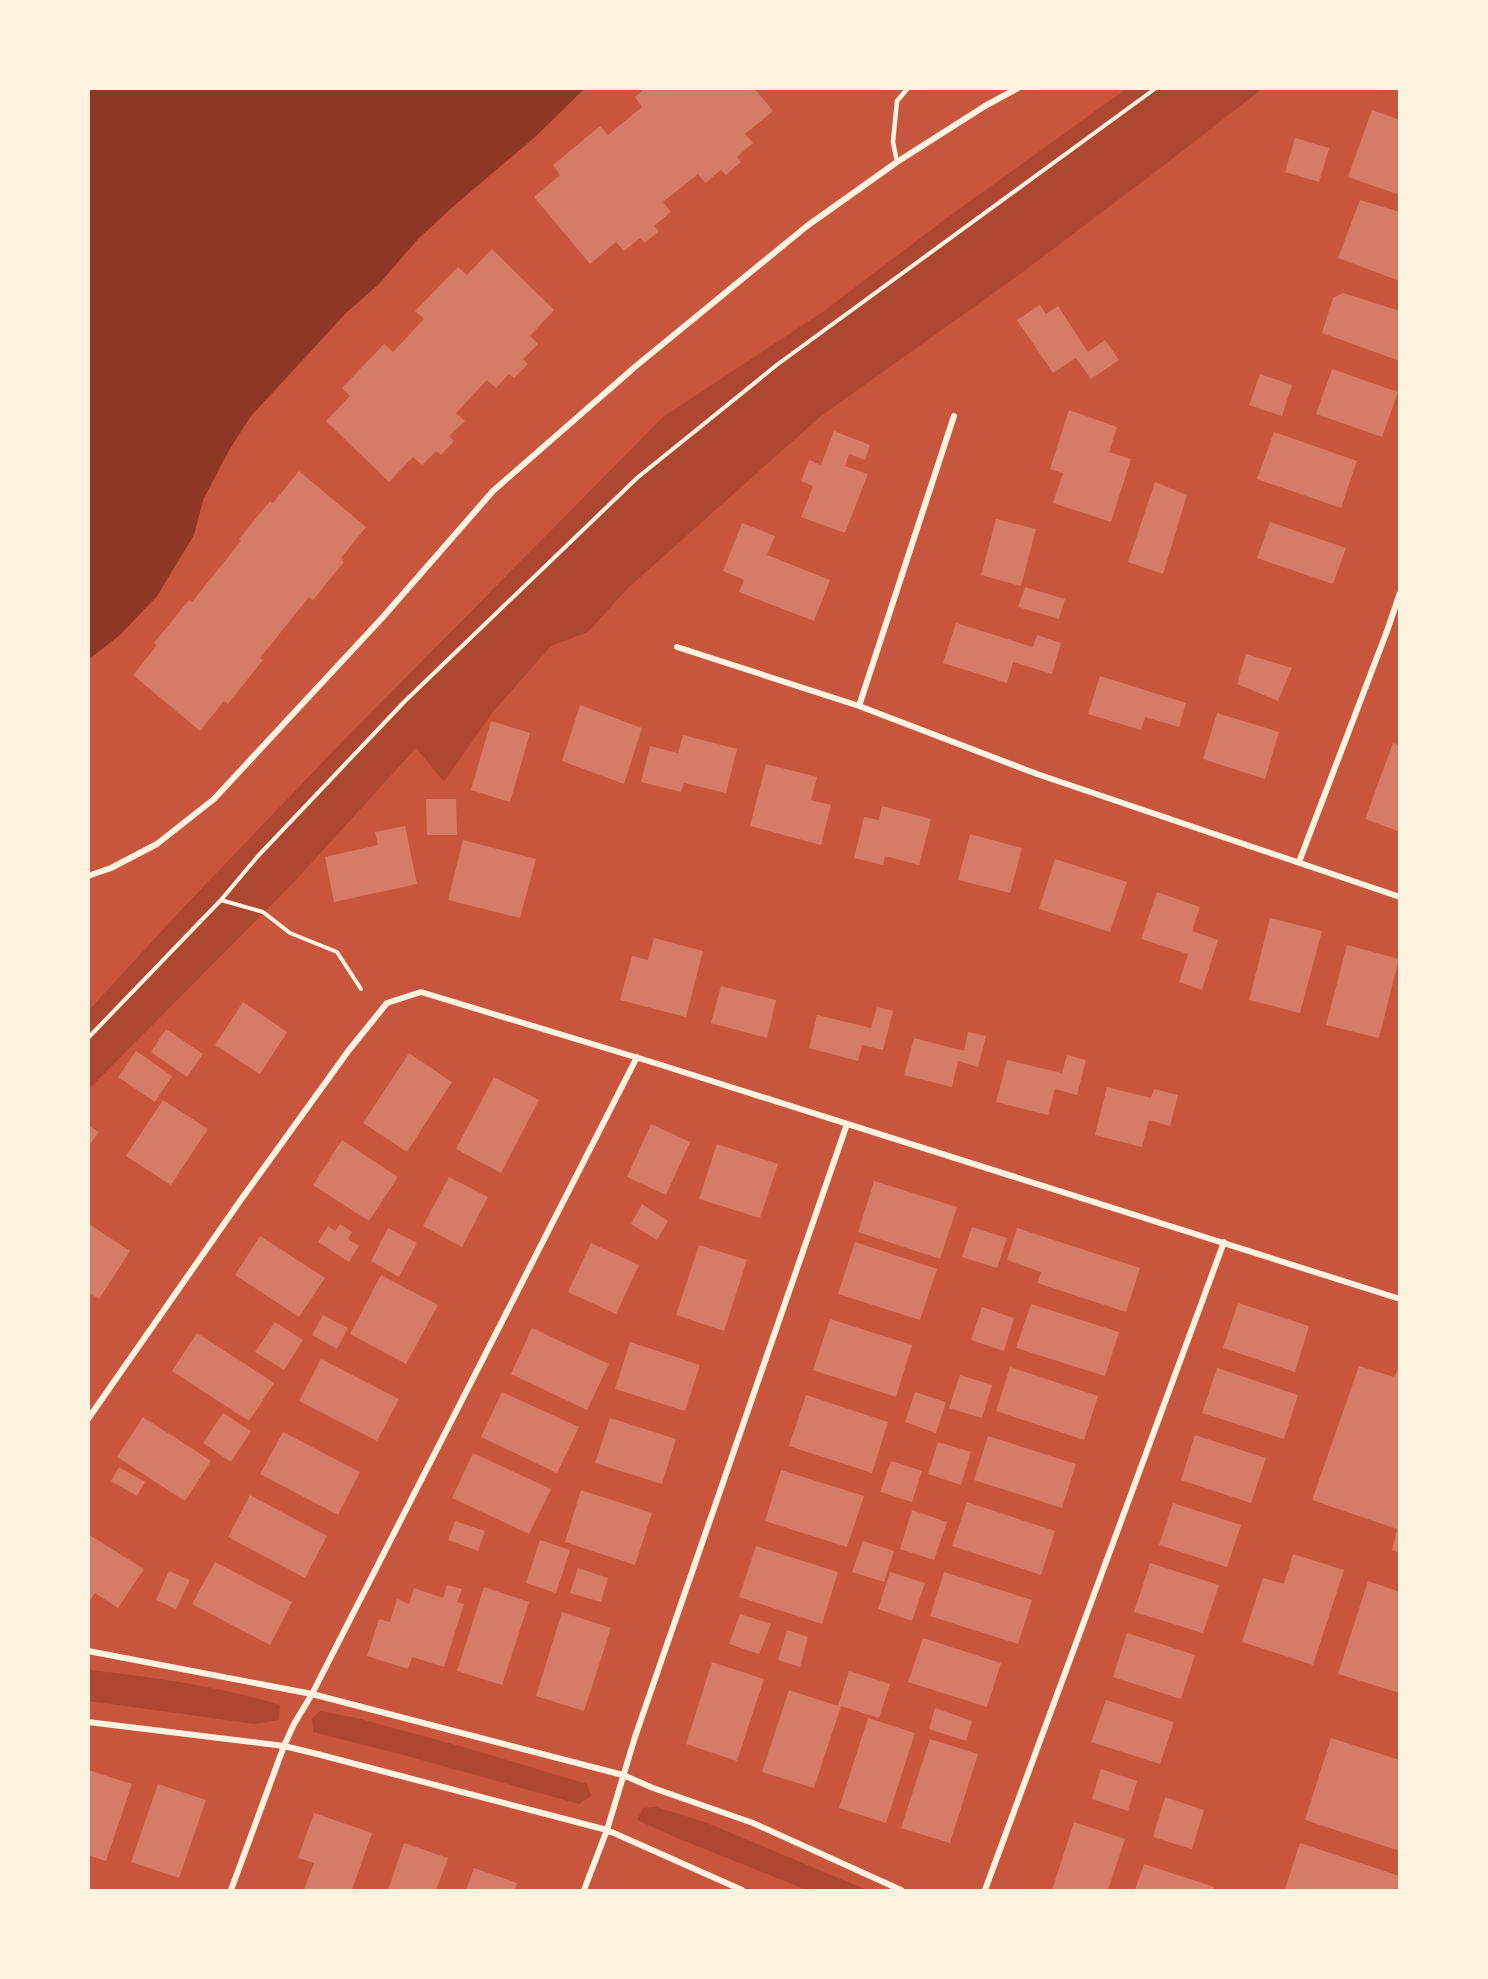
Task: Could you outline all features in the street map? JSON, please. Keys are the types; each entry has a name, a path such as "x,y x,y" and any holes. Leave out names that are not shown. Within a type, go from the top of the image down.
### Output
{"street":[{"path":"88,876 111,868 157,844 214,799 383,617 493,491 636,366 807,226 897,162 985,106 1018,88"},
{"path":"859,706 954,416"},
{"path":"1299,862 1400,593"},
{"path":"676,647 859,706 1037,774 1400,897"},
{"path":"88,1419 349,1050 387,1004 421,992 637,1057 1400,1299"},
{"path":"231,1890 294,1724 312,1694 637,1057"},
{"path":"584,1890 607,1830 623,1775 848,1124"},
{"path":"985,1890 1224,1242"},
{"path":"88,1651 312,1694 623,1775 653,1788 753,1823 901,1890"},
{"path":"88,1722 284,1746 607,1830 742,1890"}],"lane":[{"path":"897,162 892,142 897,101 908,88"}],"path":[{"path":"88,1038 221,900 258,856 405,701 638,478 778,363 1156,88"},
{"path":"221,900 264,912 290,933 337,952 361,989"}],"shaded area":[{"path":"89,88 584,89 535,137 418,239 379,284 346,313 251,416 228,452 203,500 194,535 157,596 120,635 89,659"},
{"path":"1126,89 1262,89 1016,277 821,416 628,588 588,632 551,646 492,713 444,782 416,748 296,880 89,1089 88,1011 341,743 663,417 824,311 948,217"},
{"path":"89,1670 185,1683 257,1698 280,1705 279,1720 255,1724 89,1701"},
{"path":"320,1711 357,1718 467,1748 587,1784 591,1796 579,1804 313,1732 312,1719"},
{"path":"656,1807 705,1822 867,1890 807,1890 637,1820 643,1808"}],"building":[{"path":"645,88 754,88 773,111 745,134 753,143 737,157 741,162 726,175 721,170 705,183 698,174 663,202 671,212 654,226 659,231 644,243 640,238 624,251 616,242 590,264 534,197 560,175 553,165 600,126 608,135 642,107 635,97"},
{"path":"1372,110 1400,120 1400,195 1348,177"},
{"path":"1295,138 1329,148 1319,182 1285,172"},
{"path":"1360,200 1400,212 1400,281 1338,258"},
{"path":"492,249 554,310 530,336 538,344 523,359 528,364 514,378 509,374 496,388 487,380 456,413 465,421 449,436 454,441 441,455 436,451 422,465 413,457 389,482 326,421 350,396 342,388 384,344 393,352 424,319 415,311 458,267 467,275"},
{"path":"1343,293 1400,311 1400,361 1322,333 1333,298"},
{"path":"1040,305 1046,314 1058,306 1088,352 1105,340 1119,360 1091,379 1076,358 1053,373 1017,320"},
{"path":"1332,369 1398,392 1382,437 1316,414"},
{"path":"1260,374 1292,385 1282,416 1249,405"},
{"path":"1069,410 1117,427 1109,452 1131,459 1111,522 1053,503 1063,473 1050,469"},
{"path":"834,431 870,445 865,460 849,454 845,466 868,474 845,533 801,517 813,486 801,481 809,460 821,465"},
{"path":"1274,432 1357,461 1341,508 1257,479"},
{"path":"299,471 366,527 341,558 344,562 313,600 309,597 260,658 263,660 228,704 224,701 200,731 133,675 157,645 154,643 189,600 192,602 270,501 273,503"},
{"path":"1155,482 1187,495 1163,574 1128,562"},
{"path":"996,519 1036,529 1021,586 981,575"},
{"path":"1270,522 1346,548 1333,584 1257,558"},
{"path":"742,523 775,536 767,555 830,580 814,621 739,592 744,580 723,571"},
{"path":"1025,587 1065,599 1059,619 1018,607"},
{"path":"956,623 1033,647 1037,635 1061,643 1052,674 1013,662 1007,683 943,663"},
{"path":"1246,654 1292,668 1278,701 1237,684"},
{"path":"1100,676 1186,703 1179,727 1145,717 1141,730 1088,714"},
{"path":"580,705 642,728 624,784 562,761"},
{"path":"1217,713 1279,732 1265,779 1203,759"},
{"path":"491,721 530,733 510,802 471,790"},
{"path":"683,735 737,749 726,793 684,783 681,792 641,782 650,746 678,753"},
{"path":"1393,743 1400,746 1400,832 1365,819"},
{"path":"766,764 817,777 811,800 831,805 821,845 750,826"},
{"path":"426,799 456,799 457,835 427,835"},
{"path":"882,806 931,819 919,865 885,856 883,865 854,858 864,817 879,820"},
{"path":"405,826 417,884 334,902 325,857 378,845 375,832"},
{"path":"970,834 1022,848 1010,893 958,880"},
{"path":"463,840 536,859 520,918 448,900"},
{"path":"1055,859 1127,882 1110,932 1039,909"},
{"path":"1157,892 1200,907 1192,931 1218,940 1202,990 1179,982 1188,954 1141,939"},
{"path":"1270,918 1322,931 1300,1013 1249,1000"},
{"path":"654,938 703,951 686,1017 620,1000 632,956 648,960"},
{"path":"1347,945 1399,959 1379,1038 1326,1025"},
{"path":"721,986 776,1000 767,1038 711,1023"},
{"path":"243,1002 287,1032 260,1074 215,1045"},
{"path":"877,1007 893,1011 883,1050 862,1045 858,1061 809,1048 817,1015 871,1028"},
{"path":"166,1029 203,1054 187,1077 151,1052"},
{"path":"968,1032 986,1036 978,1067 958,1061 952,1087 904,1075 914,1038 964,1051"},
{"path":"136,1051 172,1076 155,1102 118,1077"},
{"path":"409,1053 452,1082 407,1152 363,1123"},
{"path":"1067,1055 1086,1060 1077,1095 1055,1089 1048,1115 996,1102 1007,1060 1062,1073"},
{"path":"494,1077 539,1100 501,1173 456,1149"},
{"path":"1107,1087 1151,1098 1154,1089 1178,1095 1170,1126 1149,1120 1142,1147 1095,1135"},
{"path":"163,1100 208,1129 171,1185 126,1156"},
{"path":"651,1124 690,1142 666,1195 627,1177"},
{"path":"88,1125 99,1132 88,1147"},
{"path":"342,1140 398,1177 369,1221 313,1185"},
{"path":"717,1144 778,1164 760,1218 699,1199"},
{"path":"449,1177 488,1197 462,1247 423,1226"},
{"path":"874,1181 957,1207 940,1259 858,1232"},
{"path":"642,1204 668,1221 657,1240 631,1224"},
{"path":"89,1224 130,1251 99,1299 88,1292"},
{"path":"340,1224 352,1232 348,1239 359,1246 349,1262 318,1242 328,1226 335,1231"},
{"path":"972,1227 1007,1238 997,1268 962,1257"},
{"path":"388,1228 417,1243 399,1277 371,1261"},
{"path":"1017,1228 1140,1268 1126,1312 1037,1283 1041,1272 1007,1260"},
{"path":"260,1236 325,1278 299,1317 235,1275"},
{"path":"855,1242 937,1269 920,1320 838,1294"},
{"path":"591,1243 639,1265 616,1314 568,1292"},
{"path":"699,1245 747,1260 724,1331 676,1315"},
{"path":"381,1275 438,1305 406,1364 350,1334"},
{"path":"1238,1303 1309,1326 1295,1372 1223,1348"},
{"path":"1031,1304 1119,1332 1105,1376 1016,1348"},
{"path":"982,1307 1014,1318 1004,1351 971,1340"},
{"path":"323,1315 348,1328 337,1349 312,1335"},
{"path":"830,1319 912,1345 896,1397 813,1370"},
{"path":"275,1322 303,1340 284,1370 255,1352"},
{"path":"532,1328 609,1364 587,1410 511,1374"},
{"path":"197,1333 274,1383 249,1421 172,1371"},
{"path":"630,1342 700,1365 685,1411 615,1389"},
{"path":"321,1359 399,1399 377,1441 299,1401"},
{"path":"1359,1366 1394,1377 1400,1366 1400,1553 1392,1550 1397,1529 1312,1500"},
{"path":"1010,1367 1098,1396 1084,1440 996,1411"},
{"path":"1217,1368 1298,1395 1284,1439 1202,1413"},
{"path":"960,1375 992,1385 982,1418 949,1408"},
{"path":"502,1392 579,1427 557,1473 481,1437"},
{"path":"915,1392 946,1402 936,1433 905,1422"},
{"path":"806,1395 888,1422 872,1473 789,1446"},
{"path":"223,1413 251,1431 231,1462 203,1443"},
{"path":"143,1417 211,1461 185,1501 117,1457"},
{"path":"610,1418 676,1439 662,1484 595,1463"},
{"path":"283,1432 360,1472 338,1515 260,1474"},
{"path":"1195,1435 1266,1458 1251,1503 1181,1480"},
{"path":"988,1436 1076,1464 1062,1508 974,1480"},
{"path":"938,1442 971,1452 961,1485 928,1474"},
{"path":"473,1453 551,1489 529,1534 452,1498"},
{"path":"891,1461 922,1471 912,1502 880,1492"},
{"path":"119,1467 145,1482 137,1496 111,1481"},
{"path":"781,1470 864,1496 847,1547 765,1521"},
{"path":"581,1490 652,1513 635,1565 565,1542"},
{"path":"250,1495 327,1536 305,1578 228,1537"},
{"path":"967,1502 1055,1531 1041,1575 952,1546"},
{"path":"1173,1503 1241,1525 1227,1567 1159,1545"},
{"path":"912,1510 947,1522 934,1560 900,1549"},
{"path":"455,1521 485,1531 478,1551 448,1540"},
{"path":"88,1534 144,1569 118,1608 95,1593 88,1603"},
{"path":"540,1540 570,1550 556,1593 526,1583"},
{"path":"863,1541 894,1551 884,1582 852,1572"},
{"path":"756,1546 838,1572 822,1624 739,1597"},
{"path":"1293,1554 1344,1570 1313,1665 1242,1642 1263,1578 1284,1584"},
{"path":"215,1562 292,1602 270,1645 192,1604"},
{"path":"1150,1563 1219,1585 1203,1633 1134,1612"},
{"path":"578,1568 608,1578 601,1602 570,1593"},
{"path":"169,1571 190,1580 176,1609 156,1600"},
{"path":"890,1572 925,1583 912,1621 878,1609"},
{"path":"944,1572 1032,1600 1018,1644 930,1616"},
{"path":"1368,1581 1400,1592 1400,1693 1338,1674"},
{"path":"447,1585 462,1589 457,1602 464,1604 444,1667 412,1657 408,1669 367,1656 379,1619 390,1622 397,1599 409,1604 414,1588 443,1598"},
{"path":"484,1587 529,1602 502,1685 457,1671"},
{"path":"562,1612 611,1628 584,1711 536,1696"},
{"path":"740,1614 771,1624 759,1654 729,1644"},
{"path":"787,1630 808,1637 800,1667 778,1660"},
{"path":"1127,1633 1195,1655 1181,1699 1113,1677"},
{"path":"923,1638 1001,1663 987,1707 908,1682"},
{"path":"712,1662 764,1679 737,1761 686,1744"},
{"path":"849,1671 890,1684 879,1718 841,1706 814,1788 762,1772 789,1690 838,1706"},
{"path":"1106,1700 1174,1722 1160,1764 1091,1742"},
{"path":"935,1708 972,1721 966,1741 929,1729"},
{"path":"868,1718 915,1733 886,1823 839,1808"},
{"path":"1331,1738 1400,1760 1400,1851 1305,1820"},
{"path":"930,1739 978,1754 950,1843 901,1828"},
{"path":"1101,1769 1137,1781 1128,1811 1092,1799"},
{"path":"88,1770 132,1784 106,1861 88,1855"},
{"path":"158,1784 206,1800 179,1878 131,1862"},
{"path":"1165,1797 1204,1810 1192,1849 1153,1837"},
{"path":"314,1813 372,1833 352,1890 304,1890 314,1863 298,1858"},
{"path":"1074,1822 1125,1839 1108,1890 1052,1890"},
{"path":"404,1843 448,1858 436,1890 388,1890"},
{"path":"1300,1843 1400,1876 1400,1890 1285,1889"},
{"path":"1144,1864 1214,1887 1213,1890 1135,1890"},
{"path":"474,1868 517,1883 515,1890 466,1890"}]}
